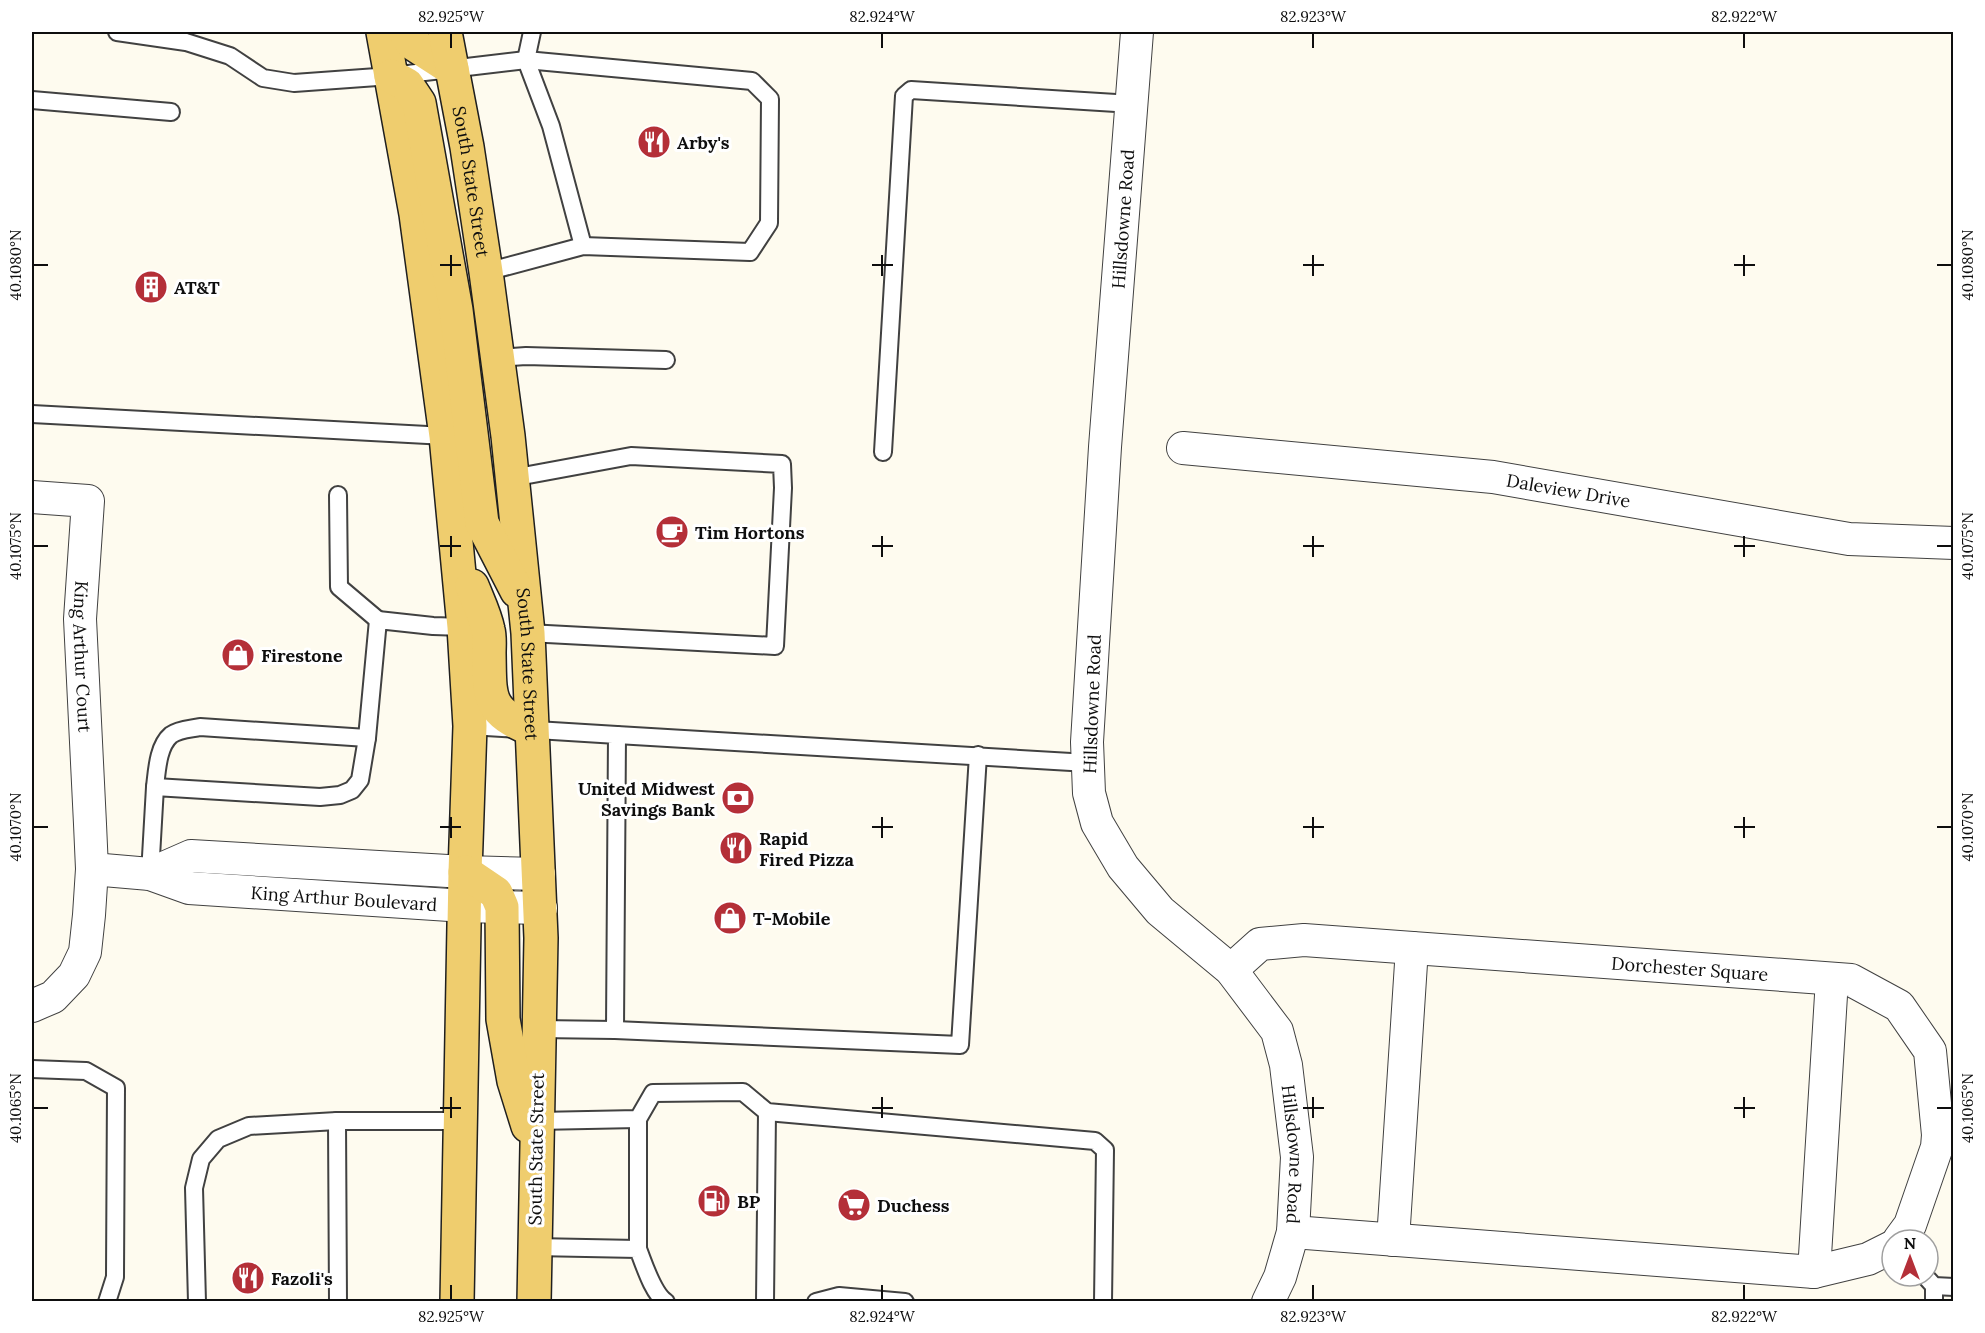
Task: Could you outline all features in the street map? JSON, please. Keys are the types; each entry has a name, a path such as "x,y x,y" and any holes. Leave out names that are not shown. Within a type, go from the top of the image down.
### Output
{"main road":[{"path":"383,32 416,214 446,436 457,542 470,726 457,1302"},
{"path":"405,32 412,43 452,69"},
{"name":"South State Street","path":"445,32 467,147 486,272 527,621 541,908 534,1302"},
{"path":"391,76 407,85 419,103 456,310 482,523 527,621"},
{"path":"457,542 488,631 490,688 493,701 501,713 514,722 531,729"},
{"path":"465,873 496,893 502,907 503,1019 514,1081 538,1159"}],"street":[{"name":"Hillsdowne Road","path":"1137,32 1105,447 1088,730 1089,793 1097,822 1123,867 1160,911 1231,970 1277,1031 1286,1065 1297,1157 1293,1233 1280,1277 1268,1302"},
{"name":"Daleview Drive","path":"1184,448 1493,477 1849,539 1953,543"},
{"name":"King Arthur Court","path":"32,497 88,501 80,619 92,868"},
{"name":"King Arthur Boulevard","path":"150,874 191,856 465,873 539,874"},
{"name":"King Arthur Boulevard","path":"92,868 150,874 189,888 465,906 541,908"},
{"path":"32,1006 53,997 74,975 85,952 92,868"},
{"name":"Dorchester Square","path":"1231,970 1260,944 1304,940 1851,980 1899,1006 1930,1051 1938,1135 1937,1147 1909,1228"},
{"path":"1393,1240 1412,948"},
{"path":"1814,1272 1832,979"},
{"path":"1293,1233 1814,1272 1868,1259 1880,1252"}],"lane":[{"path":"117,32 186,42 230,56 263,78 294,83 391,76 526,60 752,81 770,99 769,223 750,252 583,246 486,272"},
{"path":"532,32 526,60 551,126 583,246"},
{"path":"883,452 904,96 911,90 1132,104"},
{"path":"32,100 171,112"},
{"path":"497,357 666,360"},
{"path":"32,414 446,436"},
{"path":"512,478 631,456 782,464 783,488 775,646 527,621"},
{"path":"338,495 339,587 378,620 464,627"},
{"path":"154,787 320,797 340,795 352,790 360,780 367,738 378,620"},
{"path":"470,726 1088,763"},
{"path":"150,874 154,787 161,752 171,735 200,727 367,738"},
{"path":"615,1030 617,735"},
{"path":"539,1029 615,1030 960,1046 978,755"},
{"path":"32,1069 86,1071 116,1088 115,1277 107,1302"},
{"path":"666,1302 660,1298 638,1249 638,1119 654,1093 743,1092 767,1112 1095,1142 1105,1150 1103,1302"},
{"path":"765,1302 767,1112"},
{"path":"537,1121 638,1119"},
{"path":"337,1121 338,1302"},
{"path":"197,1302 194,1188 201,1159 218,1139 249,1126 337,1121 460,1121"},
{"path":"534,1247 638,1249"},
{"path":"816,1302 839,1296 905,1302"}],"place":[{"name":"Arby's","path":"654,142"},
{"name":"AT&T","path":"151,287"},
{"name":"Tim Hortons","path":"672,532"},
{"name":"Firestone","path":"238,655"},
{"name":"United Midwest Savings Bank","path":"738,798"},
{"name":"Rapid Fired Pizza","path":"736,848"},
{"name":"T-Mobile","path":"730,918"},
{"name":"BP","path":"714,1201"},
{"name":"Duchess","path":"854,1205"},
{"name":"Fazoli's","path":"248,1278"}]}
